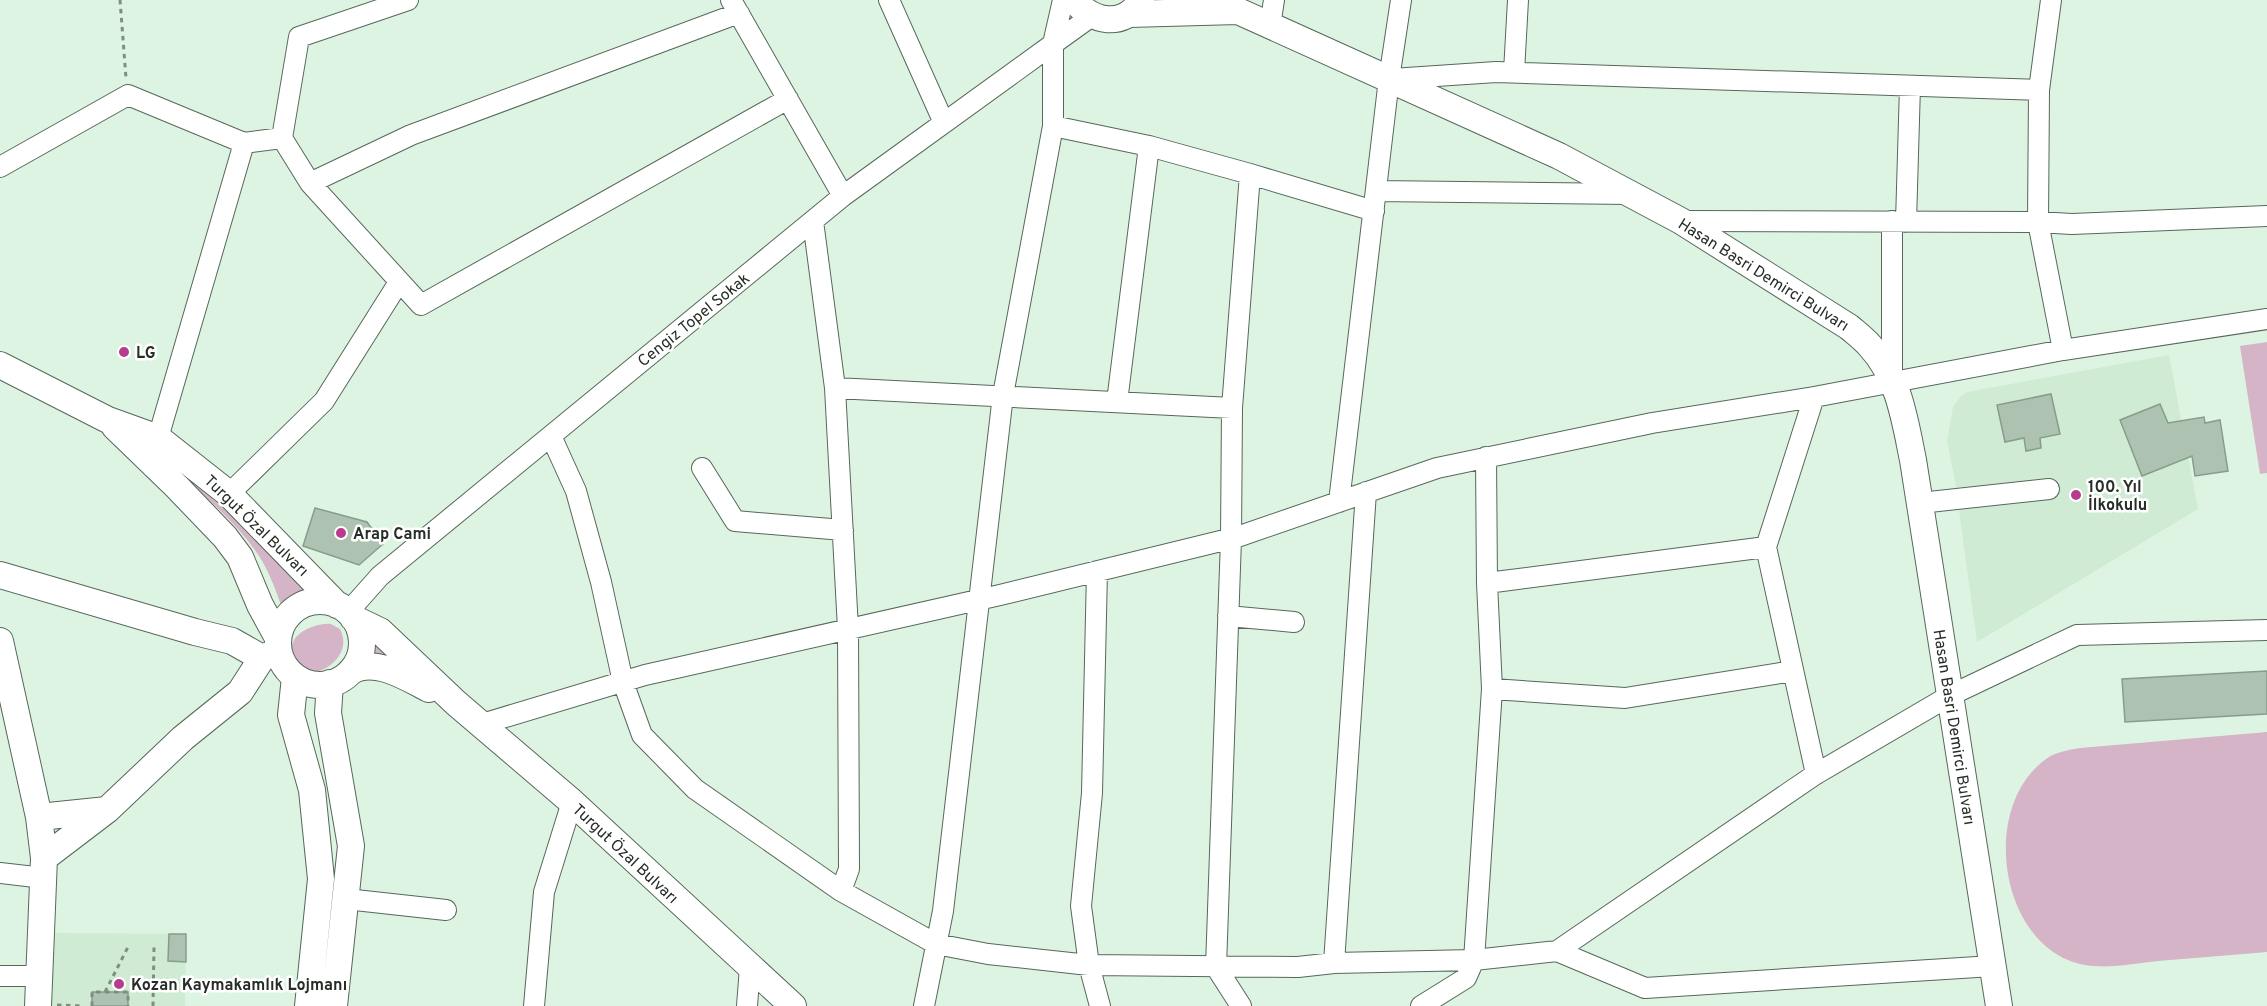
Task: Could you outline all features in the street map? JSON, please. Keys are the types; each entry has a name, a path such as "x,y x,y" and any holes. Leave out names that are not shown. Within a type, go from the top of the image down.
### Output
{"main road":[{"name":"Hasan Basri Demirci Bulvarı","path":"1083,8 1104,20 1117,18 1136,7 1228,6 1509,132 1681,221 1849,327 1872,348 1892,381 1902,406 1920,503 1999,1006"},
{"name":"Turgut Özal Bulvarı","path":"0,365 108,420 158,438 229,494 346,611 361,635 358,661 340,678"},
{"name":"Turgut Özal Bulvarı","path":"108,420 207,516 230,543 240,557 260,605 273,649 293,675 312,684 340,678 358,666 392,671 456,703"},
{"path":"0,575 195,632 273,649 240,692 183,738 44,868"},
{"name":"Turgut Özal Bulvarı","path":"273,649 289,614 299,606 311,602 324,601 380,631 456,703 572,802 793,1006"},
{"path":"0,641 39,817 44,868 38,1006"},
{"path":"240,692 293,675 291,715 312,790 321,879 308,1006"},
{"path":"334,1006 351,846 328,713 340,678"},
{"path":"39,817 107,810"}],"street":[{"path":"408,0 300,37 282,138 310,183 421,305 788,99"},
{"path":"889,0 944,123"},
{"path":"924,1006 943,910 1003,395 1053,126 1053,44 1064,0"},
{"path":"1270,26 1274,0"},
{"path":"1339,502 1389,79 1401,0"},
{"path":"1514,72 1518,0"},
{"path":"2051,0 2039,90 2038,222 2063,350"},
{"path":"310,183 411,135 735,7 843,196"},
{"name":"Cengiz Topel Sokak","path":"346,611 380,576 843,196 1053,44 1083,8"},
{"path":"1389,79 1514,72 2039,90"},
{"path":"1892,381 1899,221 1910,86"},
{"path":"0,167 128,95 244,143 282,138"},
{"path":"1053,126 1149,146 1374,211"},
{"path":"158,438 244,143"},
{"path":"1117,402 1149,146"},
{"path":"1241,1006 1216,967 1231,538 1232,408 1250,174"},
{"path":"1376,191 1629,194"},
{"path":"1681,221 2072,224 2267,216"},
{"path":"813,221 835,388 848,629 849,869 841,891"},
{"path":"229,494 324,401 399,282"},
{"path":"482,724 623,682 1231,538 1437,468 1652,423 2063,350 2267,319"},
{"path":"835,388 1232,408"},
{"path":"1814,396 1766,547 1816,774"},
{"path":"551,436 576,490 601,582 623,682 642,735 695,789 841,891 936,944 988,954 1089,965 1298,967 1334,963 1474,960 1557,951 1816,774 1951,695 2077,634 2267,630"},
{"path":"1421,1006 1466,978 1474,960 1492,689 1487,583 1486,458"},
{"path":"702,468 735,521 843,530"},
{"path":"1920,503 2049,489"},
{"path":"1334,963 1366,492"},
{"path":"1487,583 1766,547"},
{"path":"1097,571 1092,793 1081,906 1089,965 1100,1006"},
{"path":"1228,616 1294,622"},
{"path":"1492,689 1625,698 1793,671"},
{"path":"534,1006 544,892 572,802"},
{"path":"0,873 44,868"},
{"path":"346,899 446,910"},
{"path":"1557,951 1645,997 1993,966"},
{"path":"747,1006 750,967"},
{"path":"0,976 39,976"}],"path":[{"path":"120,0 128,95"},
{"path":"105,992 129,947"},
{"path":"153,1006 154,947"},
{"path":"92,1006 92,992 128,992 128,1006"}],"shaded area":[{"path":"2267,342 2267,473 2260,474 2240,346"},
{"name":"100. Yıl İlkokulu","path":"2169,355 2198,509 1977,642 1955,481 1947,441 1953,407 1967,392"},
{"path":"151,446 287,563 317,595 283,611 267,569 248,541 208,499 150,449"},
{"path":"331,624 340,629 343,642 340,654 323,670 312,673 301,672 294,666 291,654 295,639 313,627"},
{"path":"364,629 390,656 363,652"},
{"path":"2267,732 2267,952 2090,966 2068,960 2044,945 2026,922 2013,895 2007,865 2007,834 2013,805 2026,779 2046,759 2058,753 2080,748"},
{"name":"Kozan Kaymakamlık Lojmanı","path":"53,933 186,934 185,1006 52,1006"}],"building":[{"path":"2051,394 2060,434 2040,438 2041,448 2026,451 2024,438 2005,442 1997,405"},
{"path":"2160,404 2168,423 2204,417 2205,423 2220,420 2228,471 2195,476 2192,456 2142,476 2120,420"},
{"name":"Arap Cami","path":"315,508 367,522 383,544 359,565 303,546"},
{"path":"2267,671 2267,714 2125,722 2122,679"},
{"path":"169,934 186,934 186,962 168,961"},
{"name":"Kozan Kaymakamlık Lojmanı","path":"92,992 128,992 128,1006 92,1006"}],"place":[{"name":"LG","path":"124,352"},
{"name":"100. Yıl İlkokulu","path":"2076,495"},
{"name":"Arap Cami","path":"341,533"},
{"name":"Kozan Kaymakamlık Lojmanı","path":"119,984"}]}
